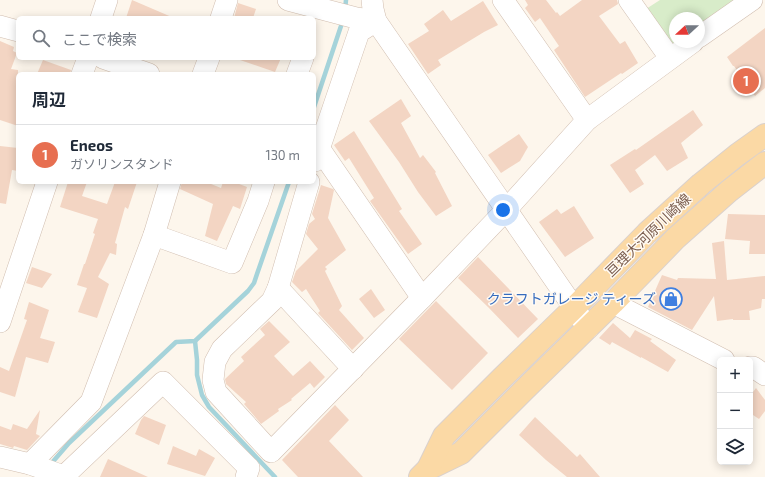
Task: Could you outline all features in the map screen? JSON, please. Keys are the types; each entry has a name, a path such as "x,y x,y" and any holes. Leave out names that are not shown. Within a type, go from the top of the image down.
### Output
{"main road":[{"name":"亘理大河原川崎線","path":"424,473 444,436 574,308 647,233 701,184 765,135"},
{"name":"亘理大河原川崎線","path":"424,473 461,453 588,328 676,238 729,190 765,163"}],"street":[{"path":"102,16 107,0"},
{"path":"222,16 227,0"},
{"path":"288,0 316,16 366,19"},
{"path":"372,0 373,9 359,32 317,157 422,298"},
{"path":"503,0 587,120"},
{"path":"629,0 670,58"},
{"path":"705,34 752,0"},
{"path":"366,19 506,210 588,328"},
{"path":"0,26 16,30"},
{"path":"308,184 278,288 272,301 222,349 215,362 213,380 216,392 271,452 506,210 587,120 684,48"},
{"path":"83,72 87,60"},
{"path":"109,60 143,72"},
{"path":"205,72 208,60"},
{"path":"298,72 302,60"},
{"path":"0,322 45,184"},
{"path":"33,465 91,402 154,235 169,184"},
{"path":"154,235 232,263 258,201 263,184"},
{"path":"278,288 353,369"},
{"path":"613,303 718,357"},
{"path":"753,367 765,375"},
{"path":"0,457 33,465 62,475 163,382 249,468 246,477"}],"green space":[{"path":"660,0 740,0 705,25 705,12 669,12 669,43 646,9"}],"building":[{"path":"132,0 169,16 127,16"},
{"path":"525,0 546,0 560,16 582,0 617,0 618,4 599,16 620,44 625,41 638,63 585,97 554,50 559,46 540,18 535,22 525,8 528,5"},
{"path":"483,1 498,25 438,60 441,65 428,74 408,44 429,31 424,24 443,10 451,21"},
{"path":"238,3 256,9 254,16 235,16"},
{"path":"765,28 765,88 755,96 727,57"},
{"path":"0,41 14,47 13,51 16,52 16,56 11,69 18,70 18,72 16,72 16,125 0,120"},
{"path":"43,60 71,70 70,72 38,72"},
{"path":"240,60 280,60 275,72"},
{"path":"401,99 411,116 401,123 420,158 423,155 436,172 435,173 452,206 436,216 369,121"},
{"path":"693,110 703,125 681,143 688,158 667,171 655,155 635,170 644,184 630,193 610,165 635,149 636,150"},
{"path":"354,131 402,209 399,211 422,244 408,254 370,201 374,198 349,158 345,161 334,145"},
{"path":"519,134 528,147 520,161 501,173 488,155"},
{"path":"0,146 16,148 16,171 12,170 6,204 0,203"},
{"path":"67,184 86,184 82,196 107,204 114,184 136,184 128,209 125,207 115,243 117,244 116,255 110,253 98,277 109,284 97,318 78,312 87,288 77,285 95,234 93,233 98,219 60,207"},
{"path":"181,184 211,184 221,188 222,184 239,184 247,187 240,209 233,206 217,241 205,236 213,204 180,189"},
{"path":"321,185 334,190 328,218 346,250 325,267 327,269 325,271 342,306 339,310 364,338 352,350 318,313 320,311 306,289 302,292 292,282 296,271 318,249 306,234 309,224 315,219 312,214"},
{"path":"574,206 594,238 565,257 539,222 557,209 561,214"},
{"path":"728,214 765,215 765,254 749,254 750,241 725,239"},
{"path":"724,241 727,280 765,276 765,299 762,299 761,308 749,311 750,320 733,319 717,321 714,296 692,330 648,307 662,275 677,280 678,278 716,279 712,243"},
{"path":"478,257 538,319 518,338 458,278"},
{"path":"32,267 52,274 42,288 26,283"},
{"path":"371,289 385,310 374,318 359,299"},
{"path":"436,301 488,353 452,390 399,339"},
{"path":"29,302 49,310 40,338 55,342 48,363 26,357 15,397 0,392 0,367 9,371 27,320 24,319"},
{"path":"269,321 290,342 274,356 293,376 310,361 325,377 314,388 310,383 291,399 292,400 278,409 279,411 261,424 244,404 246,402 226,384 225,379 244,361 241,357 265,335 260,329"},
{"path":"613,323 630,338 635,330 652,339 650,341 676,360 668,372 612,342 610,345 599,338"},
{"path":"756,388 765,400 765,411 759,419 753,415 753,392"},
{"path":"335,405 349,420 329,441 363,477 298,477 282,460"},
{"path":"40,410 36,434 40,436 27,450 0,444 0,426 11,430 13,424 27,429"},
{"path":"144,416 166,425 159,445 135,434"},
{"path":"535,417 577,457 580,454 600,477 567,477 546,460 519,435"},
{"path":"173,446 196,456 199,449 215,458 205,476 167,464"},
{"path":"108,459 148,477 100,477"}],"waterway":[{"path":"345,10 346,0"},
{"path":"316,101 343,20"},
{"path":"50,465 69,443 176,342 195,341 248,291 254,283 288,184"},
{"path":"195,341 197,375 202,395 209,407 275,477"}],"place":[{"name":"Eneos","path":"746,81"},
{"name":"クラフトガレージ ティーズ","path":"671,299"}]}
